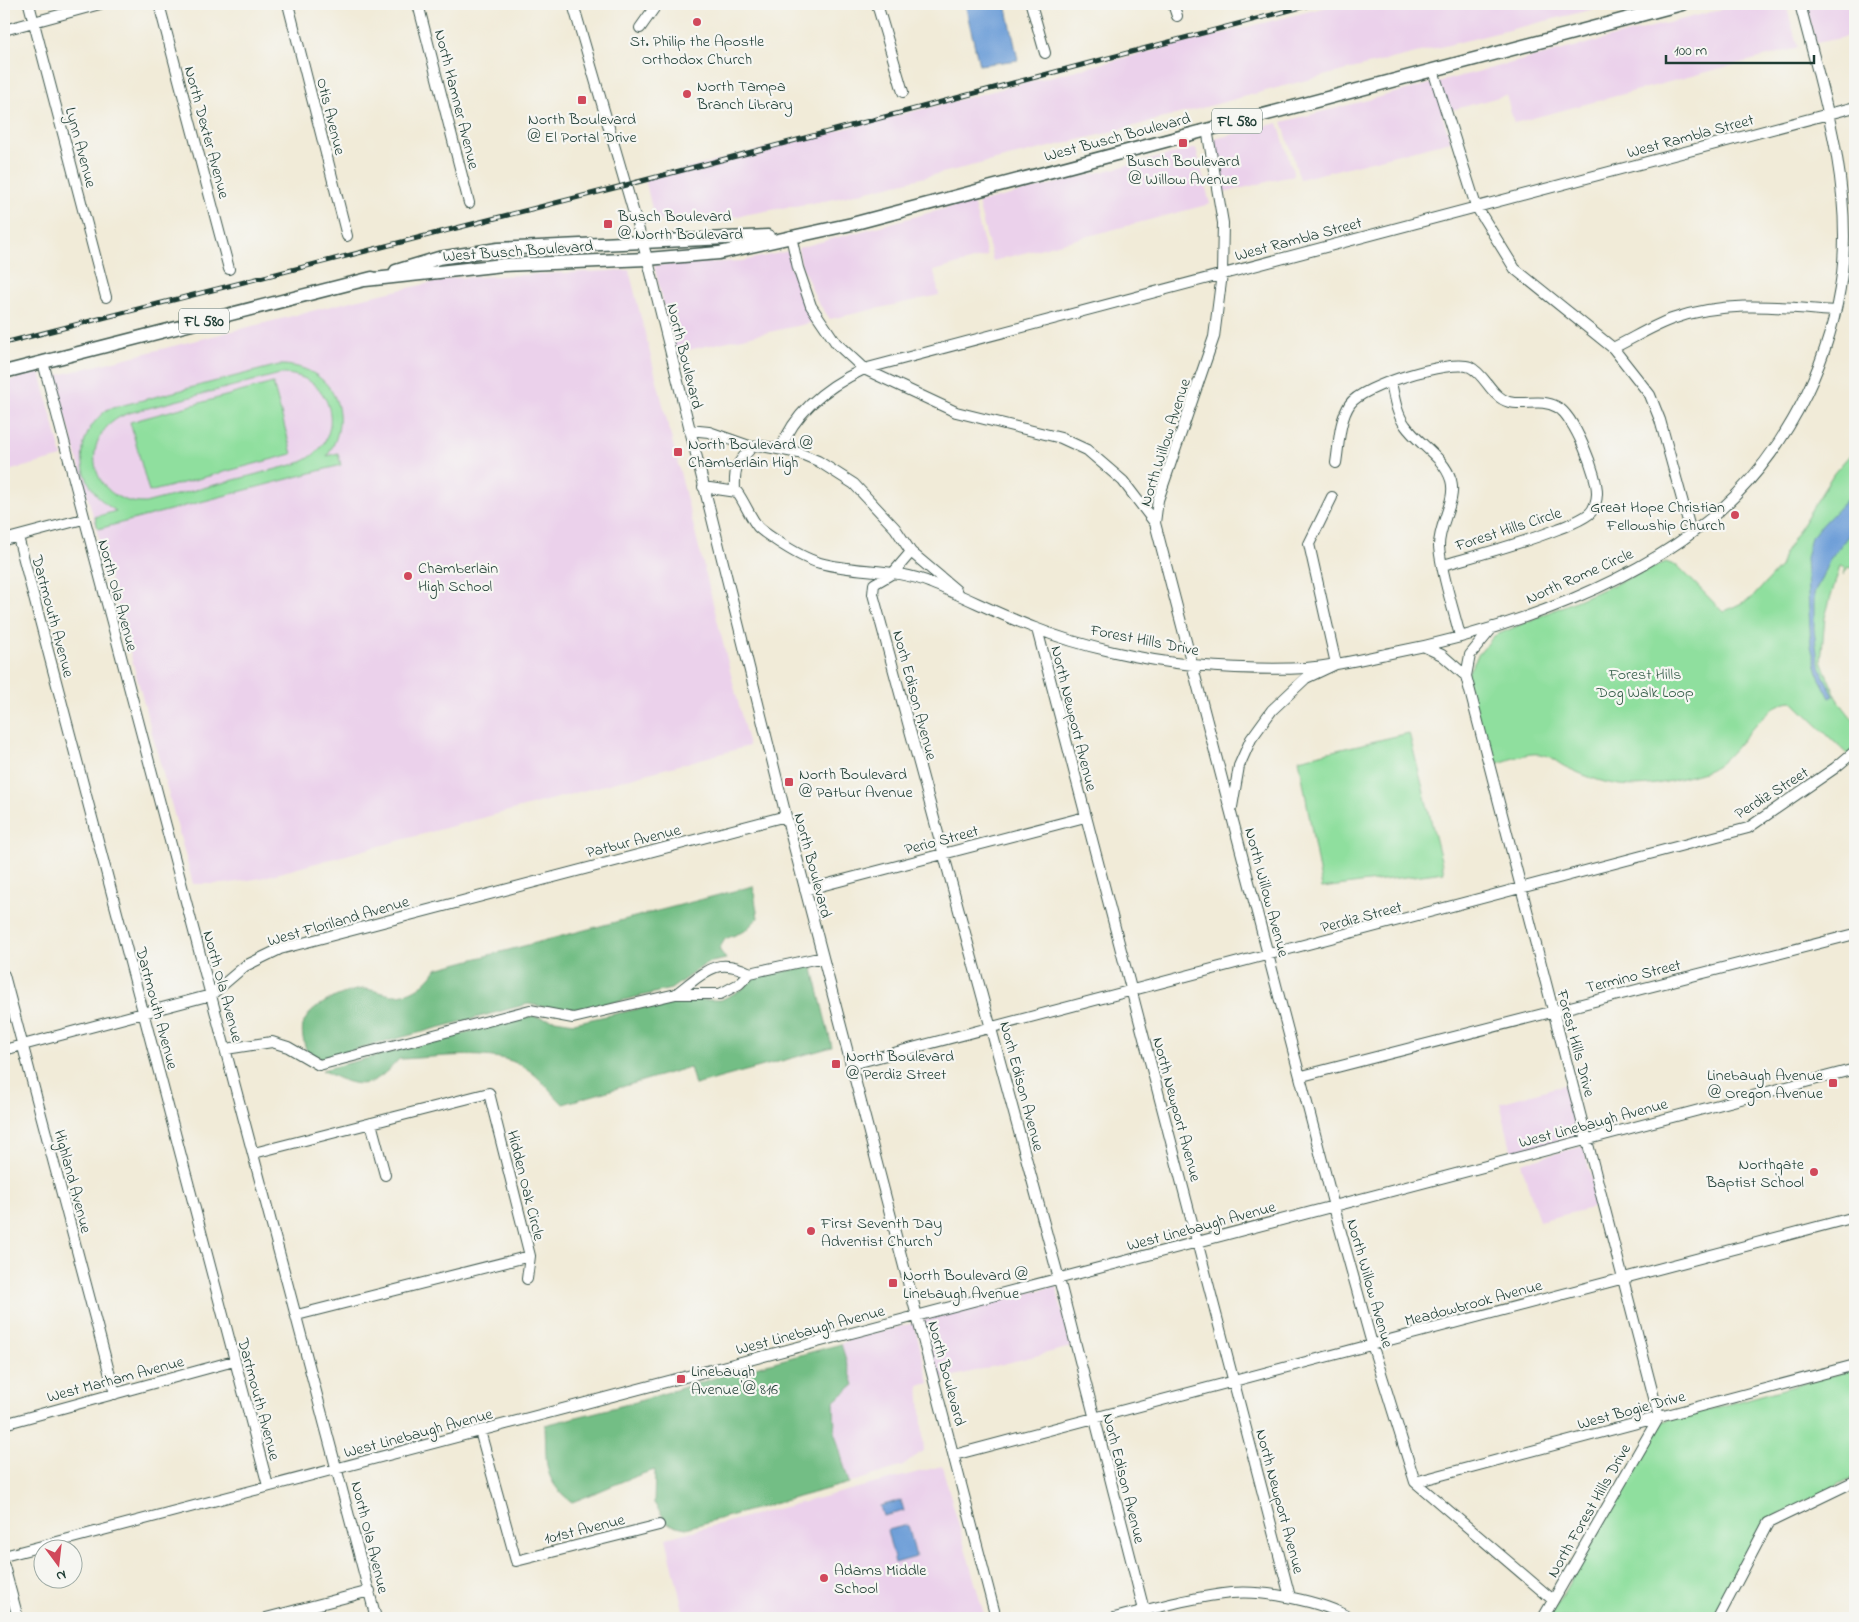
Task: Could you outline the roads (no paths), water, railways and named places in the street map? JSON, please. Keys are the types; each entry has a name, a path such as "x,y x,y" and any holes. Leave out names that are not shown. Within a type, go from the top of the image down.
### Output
{"main road":[{"name":"West Busch Boulevard","path":"365,280 503,264 647,259 719,253 852,224 1682,4"},
{"name":"West Busch Boulevard","path":"4,372 365,280 439,258 498,249 642,241 791,236"}],"street":[{"name":"Lynn Avenue","path":"29,4 106,297"},
{"path":"4,30 100,4"},
{"name":"North Dexter Avenue","path":"159,4 229,269"},
{"name":"Otis Avenue","path":"288,4 347,236"},
{"name":"North Hamner Avenue","path":"418,4 469,203"},
{"name":"North Boulevard","path":"573,4 647,259 805,890 996,1618"},
{"path":"640,28 657,4"},
{"path":"877,4 903,92"},
{"path":"1031,4 1045,53"},
{"path":"1173,4 1177,16"},
{"name":"North Rome Circle","path":"1460,636 1493,627 1577,596 1620,577 1656,557 1691,532 1736,494 1779,443 1823,358 1835,311 1842,272 1844,214 1839,162 1829,114 1800,4"},
{"path":"1433,70 1476,206 1515,269 1613,348 1650,395 1660,420 1691,532"},
{"name":"West Rambla Street","path":"781,449 794,422 814,401 842,380 864,369 1855,107"},
{"name":"North Willow Avenue","path":"1207,129 1223,223 1222,274 1214,337 1158,500 1155,523 1302,1076 1334,1206 1372,1344 1415,1482"},
{"path":"791,236 798,268 811,306 836,343 864,369 956,412 1061,438 1087,450 1122,482 1155,523"},
{"path":"1613,348 1671,319 1712,309 1748,305 1835,311"},
{"name":"North Ola Avenue","path":"43,362 83,519 338,1468 376,1618"},
{"name":"Forest Hills Circle","path":"1336,463 1341,431 1350,404 1365,392 1391,382 1457,364 1468,367 1480,374 1497,395 1509,402 1540,402 1557,406 1568,415 1576,429 1598,493 1596,504 1590,514 1531,540 1443,565"},
{"path":"1391,382 1399,415 1406,426 1442,464 1451,479 1452,489 1440,530 1439,546 1460,636"},
{"path":"689,430 709,432 752,447 781,449 799,453 818,461 854,484 895,528 911,552 967,598"},
{"path":"703,487 736,492 734,470 739,460 752,447"},
{"name":"Forest Hills Drive","path":"736,492 759,529 784,546 818,563 915,577 1037,629 1091,645 1151,658 1193,665 1304,668 1336,664 1425,647 1460,636"},
{"path":"1231,810 1239,766 1251,739 1272,710 1306,678 1336,664 1309,544 1332,497"},
{"path":"4,540 83,519"},
{"name":"Dartmouth Avenue","path":"18,537 268,1486"},
{"path":"893,573 911,552"},
{"name":"Norh Edison Avenue","path":"893,573 874,584 873,594 1059,1279 1145,1614"},
{"path":"1466,676 1470,655 1493,627"},
{"name":"North Newport Avenue","path":"1037,629 1290,1597"},
{"path":"1425,647 1442,654 1466,676"},
{"name":"Forest Hills Drive","path":"1466,676 1520,890 1660,1417"},
{"name":"Perdiz Street","path":"852,1064 1520,890 1748,828 1855,752"},
{"name":"Patbur Avenue","path":"488,893 786,816"},
{"name":"Perio Street","path":"805,890 1085,817"},
{"name":"West Floriland Avenue","path":"4,1050 211,995 246,966 280,949 488,893"},
{"name":"Termino Street","path":"1302,1076 1855,934"},
{"path":"226,1049 272,1042 288,1047 320,1065 530,1010 573,1018 676,994 720,994 739,984 750,972 823,957"},
{"path":"676,994 710,968 722,965 738,966 750,972"},
{"name":"Highland Avenue","path":"4,976 115,1394"},
{"name":"West Linebaugh Avenue","path":"4,1556 1855,1069"},
{"name":"Hidden Oak Circle","path":"254,1153 489,1093 530,1256 297,1315"},
{"path":"371,1123 385,1175"},
{"name":"Meadowbrook Avenue","path":"954,1454 1855,1217"},
{"path":"527,1279 530,1256"},
{"name":"West Marham Avenue","path":"4,1424 234,1361"},
{"name":"West Bogie Drive","path":"1415,1482 1855,1365"},
{"name":"North Forest Hills Drive","path":"1543,1618 1660,1417"},
{"name":"101st Avenue","path":"480,1431 516,1561 658,1525"},
{"path":"1718,1618 1768,1524 1855,1481"},
{"path":"1415,1482 1553,1600"},
{"path":"4,1566 18,1618"},
{"path":"266,1618 370,1591"},
{"path":"1114,1618 1145,1614 1232,1593 1290,1597 1341,1613 1350,1618"}],"water":[{"path":"965,4 1006,4 1018,60 979,65"},
{"path":"1855,491 1855,527 1830,559 1814,594 1814,630 1818,661 1834,696 1830,698 1819,677 1811,646 1806,558 1811,537"},
{"path":"901,1500 904,1511 883,1516 880,1506"},
{"path":"908,1525 916,1557 895,1563 887,1530"}],"railway":[{"path":"4,343 626,185 1313,4"}],"place":[{"name":"St. Philip the Apostle Orthodox Church","path":"697,22"},
{"name":"North Tampa Branch Library","path":"687,94"},
{"name":"North Boulevard @ El Portal Drive","path":"582,100"},
{"name":"Busch Boulevard @ Willow Avenue","path":"1183,143"},
{"name":"Busch Boulevard @ North Boulevard","path":"608,224"},
{"name":"North Boulevard @ Chamberlain High","path":"678,452"},
{"name":"Great Hope Christian Fellowship Church","path":"1735,515"},
{"name":"Chamberlain High School","path":"408,576"},
{"name":"North Boulevard @ Patbur Avenue","path":"789,782"},
{"name":"North Boulevard @ Perdiz Street","path":"836,1064"},
{"name":"Linebaugh Avenue @ Oregon Avenue","path":"1833,1083"},
{"name":"Northgate Baptist School","path":"1814,1172"},
{"name":"First Seventh Day Adventist Church","path":"811,1231"},
{"name":"North Boulevard @ Linebaugh Avenue","path":"893,1283"},
{"name":"Linebaugh Avenue @ 816","path":"681,1379"},
{"name":"Adams Middle School","path":"824,1578"}],"park label":[{"name":"Forest Hills Dog Walk Loop","path":"1645,682"}]}
